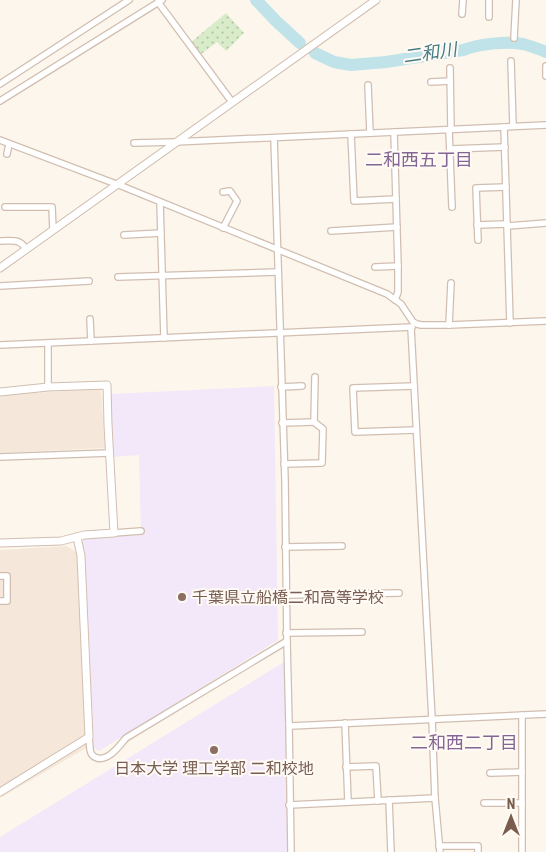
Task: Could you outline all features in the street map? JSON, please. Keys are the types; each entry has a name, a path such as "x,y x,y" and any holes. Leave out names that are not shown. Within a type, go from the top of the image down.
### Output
{"street":[{"path":"0,84 130,0"},
{"path":"0,268 376,0"},
{"path":"462,14 463,0"},
{"path":"488,18 489,0"},
{"path":"514,38 516,0"},
{"path":"0,101 160,1 232,102"},
{"path":"511,61 513,126"},
{"path":"546,66 546,76"},
{"path":"450,68 452,207"},
{"path":"432,82 450,81"},
{"path":"368,85 370,134"},
{"path":"134,143 546,125"},
{"path":"504,127 510,323"},
{"path":"394,132 398,266 398,292 395,300"},
{"path":"350,134 354,201 396,199"},
{"path":"274,138 284,464 291,852"},
{"path":"0,140 160,202 387,294 401,304 414,322 416,430 435,798 440,849 478,846 478,852"},
{"path":"7,154 9,144"},
{"path":"450,149 505,147"},
{"path":"478,240 476,188 506,186"},
{"path":"223,192 230,191 237,201 223,228"},
{"path":"160,202 164,338"},
{"path":"5,207 52,207 53,230"},
{"path":"477,225 546,224"},
{"path":"331,231 397,227"},
{"path":"124,235 161,233"},
{"path":"0,241 18,241 26,249"},
{"path":"375,267 398,266"},
{"path":"118,277 278,272"},
{"path":"0,286 89,281"},
{"path":"449,326 451,283"},
{"path":"90,319 91,341"},
{"path":"0,345 280,334 414,326 546,322"},
{"path":"48,343 48,387"},
{"path":"314,422 315,377"},
{"path":"0,392 48,387 107,385 114,533"},
{"path":"281,387 302,386"},
{"path":"414,386 353,388 355,432 416,430"},
{"path":"282,423 314,422 322,429 322,463 284,464"},
{"path":"0,457 109,453"},
{"path":"0,543 61,541 84,535 140,531"},
{"path":"76,537 81,556 89,737 91,753 95,758 108,756 126,738 286,641"},
{"path":"285,547 342,546"},
{"path":"0,576 7,576 7,601 0,601"},
{"path":"286,595 399,593"},
{"path":"286,634 362,632"},
{"path":"289,724 291,726 546,714"},
{"path":"522,715 522,852"},
{"path":"345,723 348,802"},
{"path":"1,792 89,737"},
{"path":"346,767 376,766 378,801"},
{"path":"490,773 522,772"},
{"path":"290,805 435,798"},
{"path":"389,800 391,852"},
{"path":"484,803 522,803"}],"shaded area":[{"name":"千葉県立船橋二和高等学校","path":"274,386 278,640 99,751 94,748 85,555 82,542 84,538 141,535 139,455 112,457 110,394"},
{"path":"101,389 105,448 0,453 0,395"},
{"path":"66,546 78,553 88,747 0,798 0,550"},
{"name":"日本大学 理工学部 二和校地","path":"284,662 289,852 0,852 0,837"}],"green space":[{"path":"226,13 244,33 226,51 217,42 200,55 190,43"}],"waterway":[{"name":"二和川","path":"256,0 300,43"},
{"name":"二和川","path":"315,53 334,62 351,65 386,62 501,43 523,44 546,52"}],"place":[{"name":"千葉県立船橋二和高等学校","path":"182,597"},
{"name":"日本大学 理工学部 二和校地","path":"214,750"}],"district":[{"name":"二和西五丁目","path":"419,160"},
{"name":"二和西二丁目","path":"464,743"}]}
